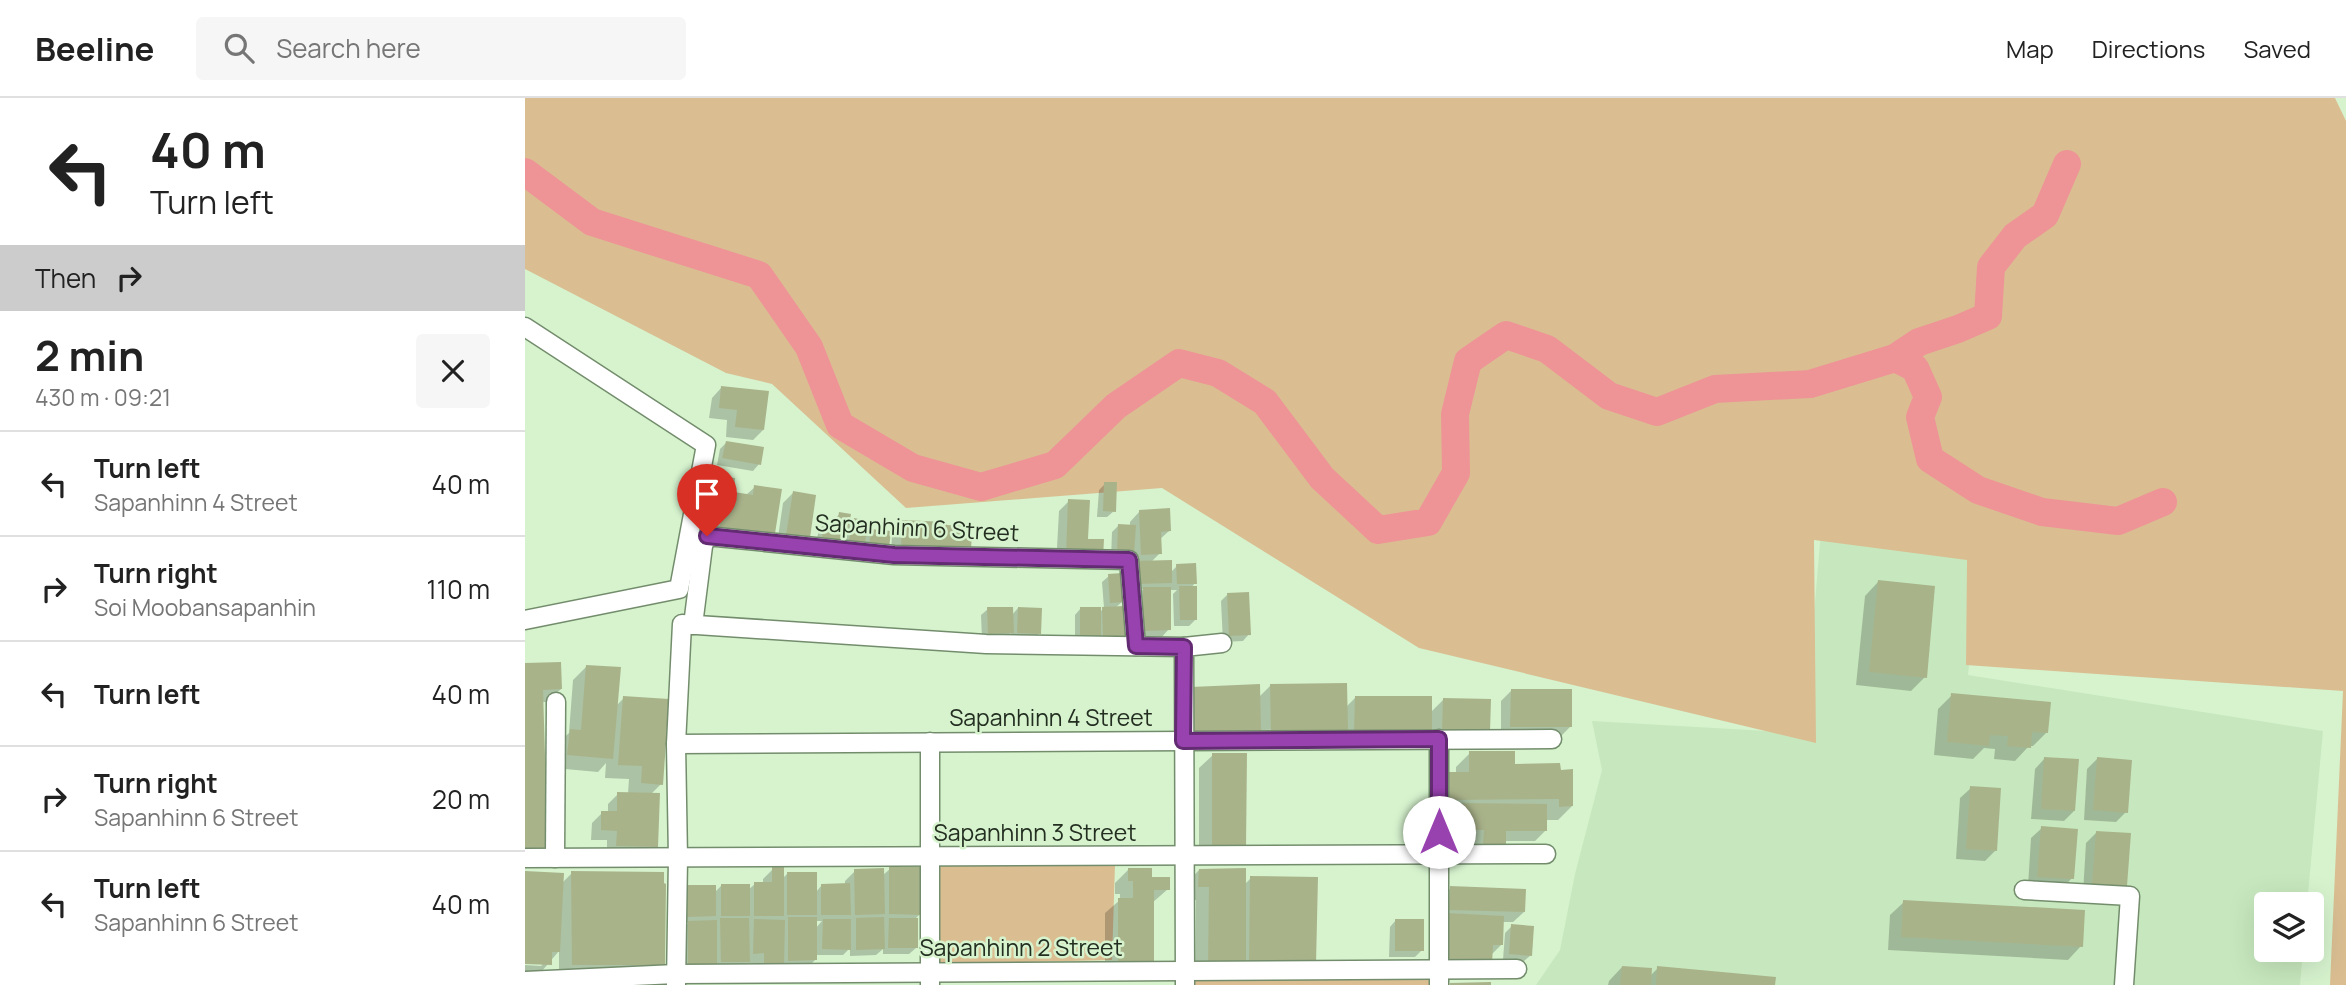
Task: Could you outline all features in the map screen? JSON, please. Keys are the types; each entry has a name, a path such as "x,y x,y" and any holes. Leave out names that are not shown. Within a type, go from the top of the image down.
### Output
{"street":[{"path":"525,327 706,445 679,589 525,620"},
{"name":"Sapanhinn 6 Street","path":"693,625 703,547 707,536 894,555 1129,560 1136,646"},
{"path":"676,979 676,744 682,624 986,644 1184,647 1222,643"},
{"path":"1184,647 1185,978"},
{"path":"555,858 556,702"},
{"path":"1439,739 1439,977"},
{"name":"Sapanhinn 4 Street","path":"676,744 1552,739"},
{"path":"930,742 930,979"},
{"name":"Sapanhinn 3 Street","path":"525,858 1546,854"},
{"path":"2024,890 2130,896 2124,985"},
{"name":"Sapanhinn 2 Street","path":"525,981 1439,977 1517,969"}],"shaded area":[{"path":"525,98 2335,98 2346,121 2346,985 2330,985 2343,691 1966,665 1967,560 1814,540 1816,743 1419,648 1162,488 906,508 772,384 726,373 525,269"},
{"path":"1821,531 1980,553 1968,675 2323,731 2308,892 2254,892 2254,962 2302,962 2300,985 1536,985 1560,950 1575,874 1602,770 1592,721 1804,733"},
{"path":"1115,864 1112,960 939,964 940,865"},
{"path":"1433,977 1433,985 1193,985 1193,978"}],"building":[{"path":"721,386 769,391 764,430 735,427 737,410 719,408"},
{"path":"726,441 764,447 761,465 722,458"},
{"path":"720,476 735,478 734,492 753,495 754,485 782,489 774,540 736,534 737,529 720,527 722,512 715,511"},
{"path":"1104,482 1117,482 1116,512 1103,511"},
{"path":"793,491 816,495 809,545 785,542"},
{"path":"1068,499 1090,500 1088,539 1104,539 1103,559 1066,557"},
{"path":"1170,508 1171,531 1161,532 1162,554 1141,555 1139,510"},
{"path":"839,512 851,514 845,546 821,541 825,522 837,524"},
{"path":"854,518 869,521 864,547 848,544"},
{"path":"902,520 972,526 971,553 901,550"},
{"path":"1118,524 1136,525 1134,554 1117,553"},
{"path":"871,529 891,531 889,549 869,547"},
{"path":"1172,560 1172,583 1135,584 1134,561"},
{"path":"1196,563 1197,584 1177,584 1176,564"},
{"path":"1122,573 1124,602 1110,603 1108,574"},
{"path":"1878,580 1935,586 1927,678 1869,672"},
{"path":"1179,586 1197,586 1197,620 1180,620"},
{"path":"1143,587 1171,587 1171,630 1143,631"},
{"path":"1249,592 1251,635 1229,636 1227,593"},
{"path":"1124,606 1126,639 1103,639 1102,607"},
{"path":"987,607 1013,607 1014,633 988,634"},
{"path":"1018,607 1042,608 1041,634 1017,633"},
{"path":"1080,607 1101,607 1101,636 1080,635"},
{"path":"561,662 562,689 543,690 548,852 525,853 525,663"},
{"path":"586,665 621,667 613,759 567,755 570,729 581,730"},
{"path":"1347,683 1348,730 1271,732 1270,684"},
{"path":"1260,684 1261,732 1193,734 1191,687"},
{"path":"1511,689 1572,689 1572,727 1510,727"},
{"path":"1951,693 2051,702 2048,733 2032,732 2031,748 2007,746 2008,736 1990,735 1989,746 1947,742"},
{"path":"623,696 669,699 663,785 641,783 642,766 618,765"},
{"path":"1355,696 1432,696 1432,732 1354,732"},
{"path":"1443,698 1491,699 1490,732 1442,730"},
{"path":"1469,751 1515,751 1515,764 1560,763 1561,770 1573,769 1573,806 1559,807 1559,799 1446,800 1446,772 1469,772"},
{"path":"1212,753 1247,753 1246,848 1212,848"},
{"path":"2044,757 2079,759 2075,811 2041,809"},
{"path":"2097,757 2132,760 2128,813 2093,810"},
{"path":"1970,786 2001,788 1997,851 1966,849"},
{"path":"617,792 660,793 658,847 616,846 617,831 601,830 601,811 617,811"},
{"path":"1450,803 1547,804 1547,831 1506,831 1506,844 1483,844 1484,830 1450,830"},
{"path":"2041,826 2078,829 2074,879 2037,877"},
{"path":"2096,831 2131,833 2127,886 2092,884"},
{"path":"772,867 784,867 784,916 754,916 754,882 772,882"},
{"path":"889,867 922,867 922,915 889,914"},
{"path":"884,868 885,914 855,915 854,869"},
{"path":"1128,868 1152,868 1152,877 1170,877 1170,890 1154,890 1154,963 1118,964 1118,898 1133,898 1133,881 1128,881"},
{"path":"1246,868 1246,967 1208,967 1209,887 1198,887 1199,869"},
{"path":"525,871 564,873 560,952 552,952 552,965 525,964"},
{"path":"571,871 664,872 665,965 572,965"},
{"path":"787,872 817,872 817,915 787,915"},
{"path":"1250,876 1318,877 1316,964 1249,965"},
{"path":"850,883 851,915 821,915 821,884"},
{"path":"721,884 750,884 750,916 721,916"},
{"path":"687,885 716,885 716,916 687,917"},
{"path":"1450,886 1526,889 1525,912 1449,910"},
{"path":"1903,900 2085,910 2083,947 1901,937"},
{"path":"1447,913 1504,916 1503,945 1493,945 1492,964 1445,963"},
{"path":"788,917 817,917 817,960 788,961"},
{"path":"884,917 885,949 856,950 856,918"},
{"path":"720,918 749,918 750,962 721,962"},
{"path":"889,918 918,918 918,948 888,948"},
{"path":"754,919 785,920 784,964 764,964 764,953 753,954"},
{"path":"823,919 851,919 851,950 822,949"},
{"path":"1395,919 1424,919 1424,951 1395,951"},
{"path":"717,920 717,964 688,964 688,921"},
{"path":"1511,924 1534,926 1532,956 1509,954"},
{"path":"1622,966 1652,968 1651,985 1620,985"},
{"path":"1657,966 1776,977 1775,985 1656,985"},
{"path":"1491,982 1491,985 1450,985 1450,983"}],"waterway":[{"path":"1895,358 1919,342 1988,316 1991,267 2015,236 2045,215 2067,164"},
{"path":"525,172 592,222 759,275 809,347 840,425 913,468 981,487 1055,465 1116,406 1179,363 1218,373 1265,402 1322,478 1378,530 1428,522 1456,473 1455,414 1468,361 1506,335 1547,349 1609,396 1657,412 1715,389 1810,384 1895,358 1915,368 1928,397 1920,417 1930,459 1978,490 2042,512 2118,521 2163,502"}],"route":[{"path":"707,536 894,555 1129,560 1136,646 1184,647 1183,741 1439,739 1439,832"}]}
